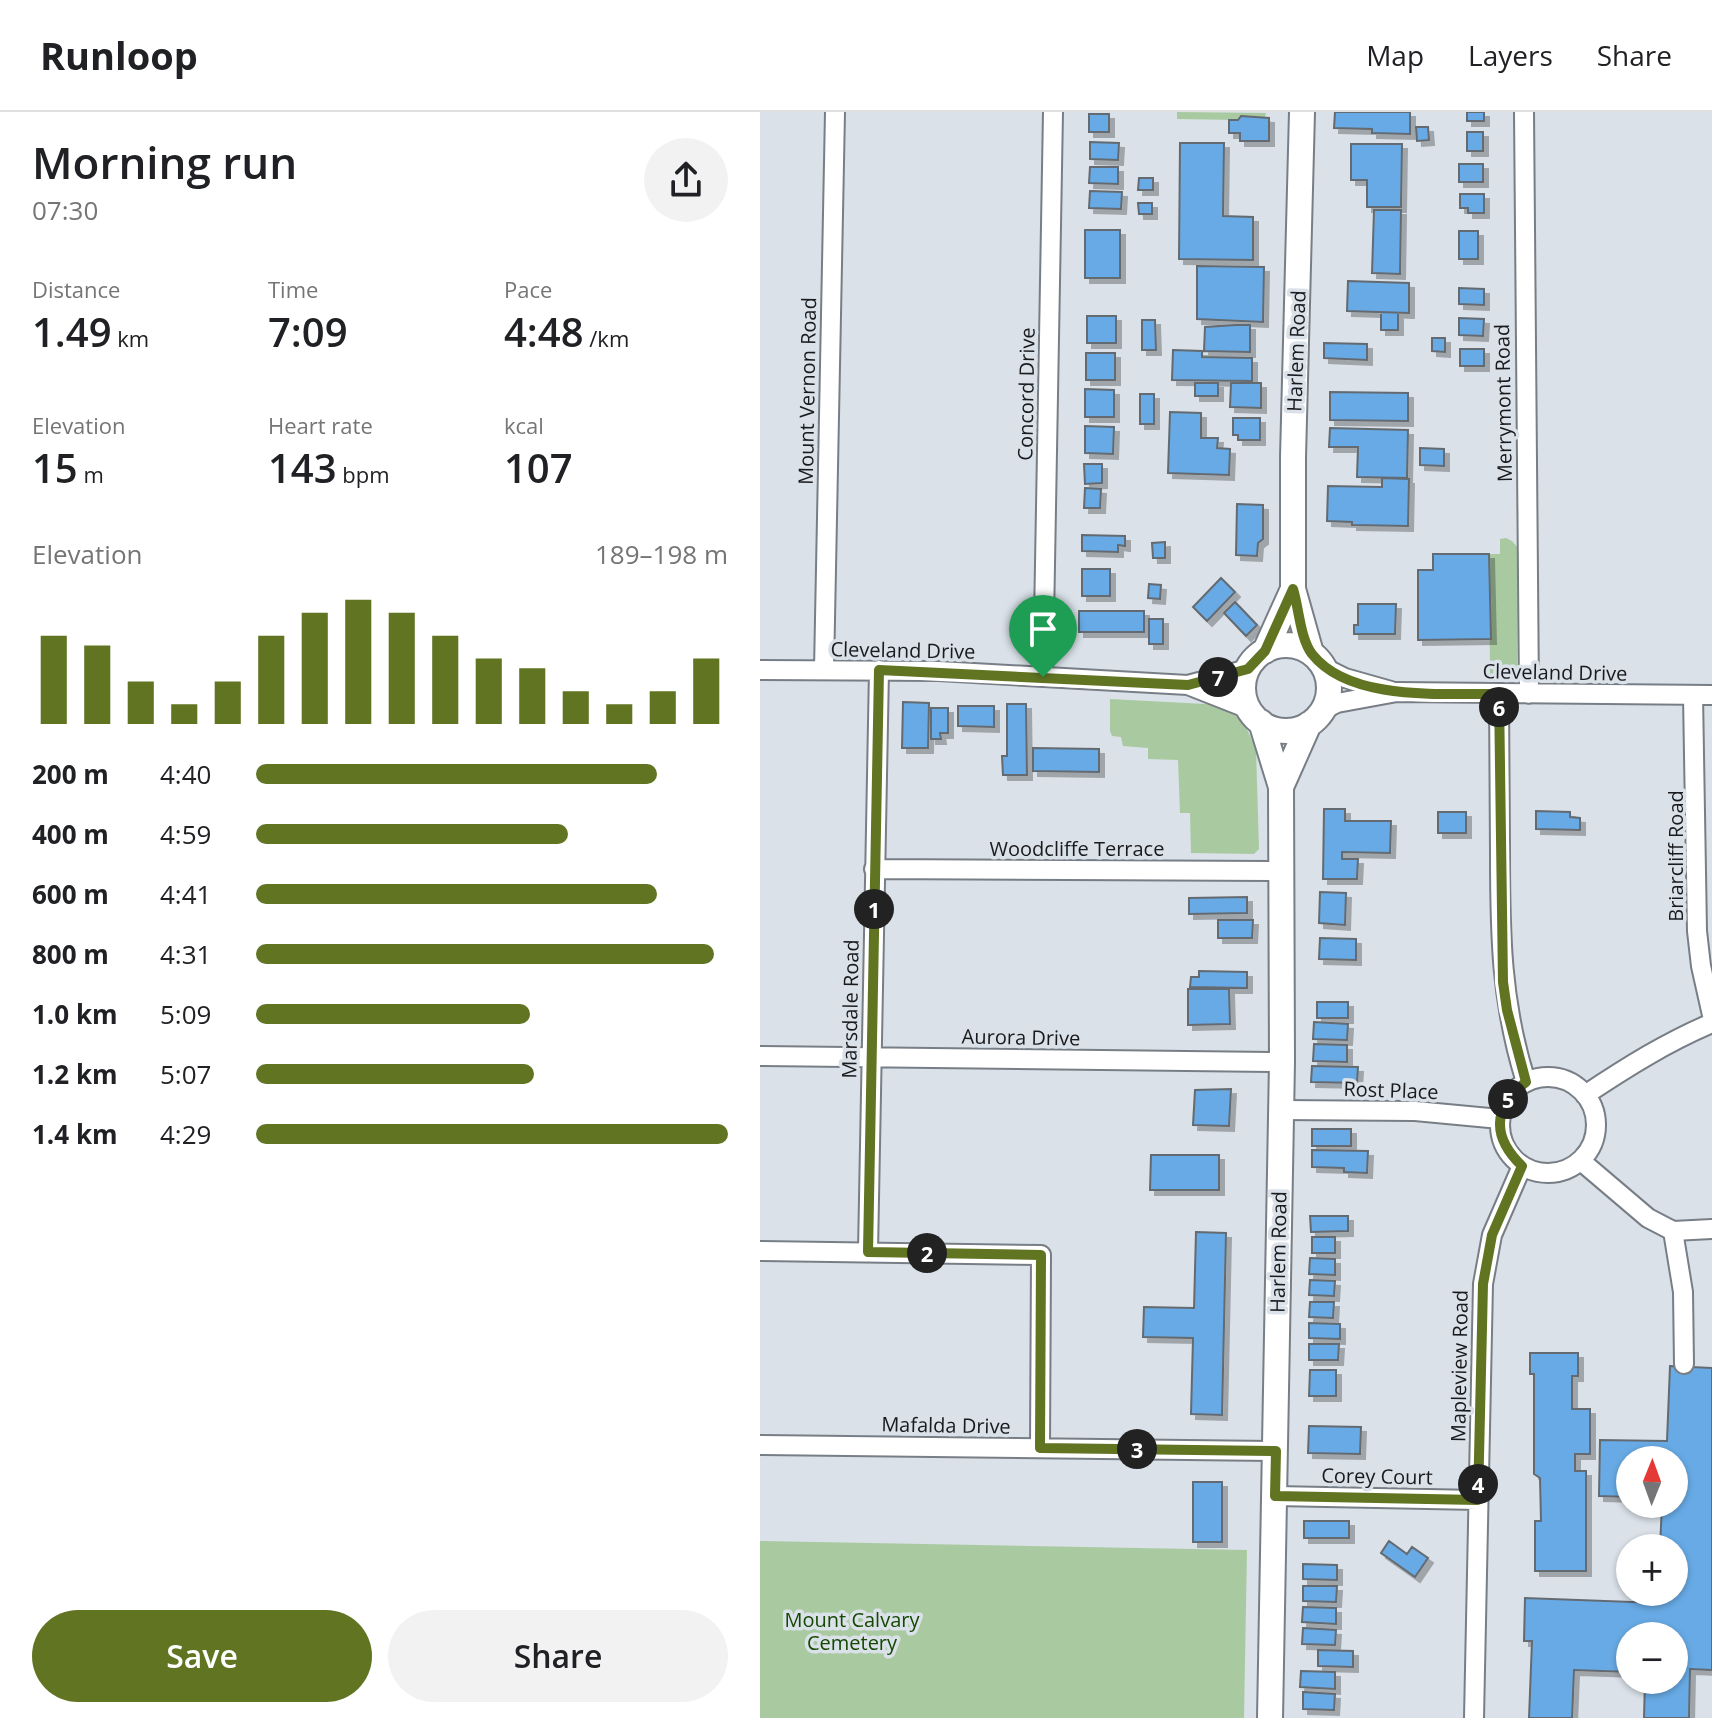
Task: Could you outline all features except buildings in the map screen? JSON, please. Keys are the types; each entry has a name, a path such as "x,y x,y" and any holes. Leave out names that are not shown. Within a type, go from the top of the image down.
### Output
{"main road":[{"name":"Harlem Road","path":"1302,112 1293,443 1293,589 1318,660"},
{"name":"Harlem Road","path":"1265,651 1293,589"},
{"path":"1284,645 1303,648 1318,660 1330,689 1316,717 1290,731 1280,730 1255,716 1244,694 1248,669 1265,651 1284,645"},
{"name":"Harlem Road","path":"1255,716 1281,787 1282,1062 1270,1718"},
{"name":"Harlem Road","path":"1281,787 1316,717"}],"street":[{"name":"Mount Vernon Road","path":"824,670 835,112"},
{"name":"Concord Drive","path":"1043,677 1053,112"},
{"name":"Merrymont Road","path":"1524,112 1529,694"},
{"name":"Cleveland Drive","path":"1318,660 1335,675 1397,692"},
{"name":"Cleveland Drive","path":"760,670 879,670 1188,685 1248,669"},
{"name":"Marsdale Road","path":"868,1252 879,670"},
{"name":"Cleveland Drive","path":"1188,685 1255,716"},
{"name":"Cleveland Drive","path":"1316,717 1337,703 1397,692 1703,695"},
{"path":"1499,694 1503,982 1526,1082"},
{"name":"Briarcliff Road","path":"1703,695 1697,931 1712,1015"},
{"name":"Woodcliffe Terrace","path":"874,869 1280,871"},
{"path":"1585,1095 1639,1059 1712,1023"},
{"name":"Aurora Drive","path":"760,1056 1282,1062"},
{"path":"1552,1077 1572,1084 1585,1095 1593,1108 1597,1125 1591,1147 1581,1161 1554,1173 1537,1173 1522,1166 1507,1152 1500,1136 1503,1106 1513,1092 1526,1082 1552,1077"},
{"name":"Rost Place","path":"1281,1110 1415,1111 1500,1119"},
{"path":"1581,1161 1648,1218 1673,1231 1712,1229"},
{"name":"Mapleview Road","path":"1474,1718 1483,1284 1492,1235 1522,1166"},
{"path":"1673,1231 1683,1292 1684,1364"},
{"path":"760,1251 1041,1255 1040,1448"},
{"name":"Mafalda Drive","path":"760,1445 1276,1451"},
{"name":"Corey Court","path":"1275,1496 1478,1500"}],"green space":[{"path":"1177,112 1266,113 1265,117 1242,116 1238,120 1177,119"},
{"path":"1506,538 1518,548 1517,665 1515,672 1490,674 1489,554 1500,554 1500,539"},
{"path":"1110,699 1206,704 1226,708 1244,723 1256,749 1259,849 1254,854 1191,853 1190,813 1180,813 1178,760 1148,759 1148,748 1123,746 1121,737 1112,736 1110,731"},
{"name":"Mount Calvary Cemetery","path":"760,1541 1247,1550 1244,1718 760,1718"}],"route":[{"path":"1293,589 1311,653 1335,675 1397,692 1499,694 1503,982 1526,1082 1513,1092 1503,1106 1500,1119 1500,1136 1507,1152 1522,1166 1503,1204 1486,1260 1478,1500 1275,1496 1276,1451 1040,1448 1041,1255 868,1252 879,670 1043,677 1188,685 1248,669 1265,651 1293,589"}]}
